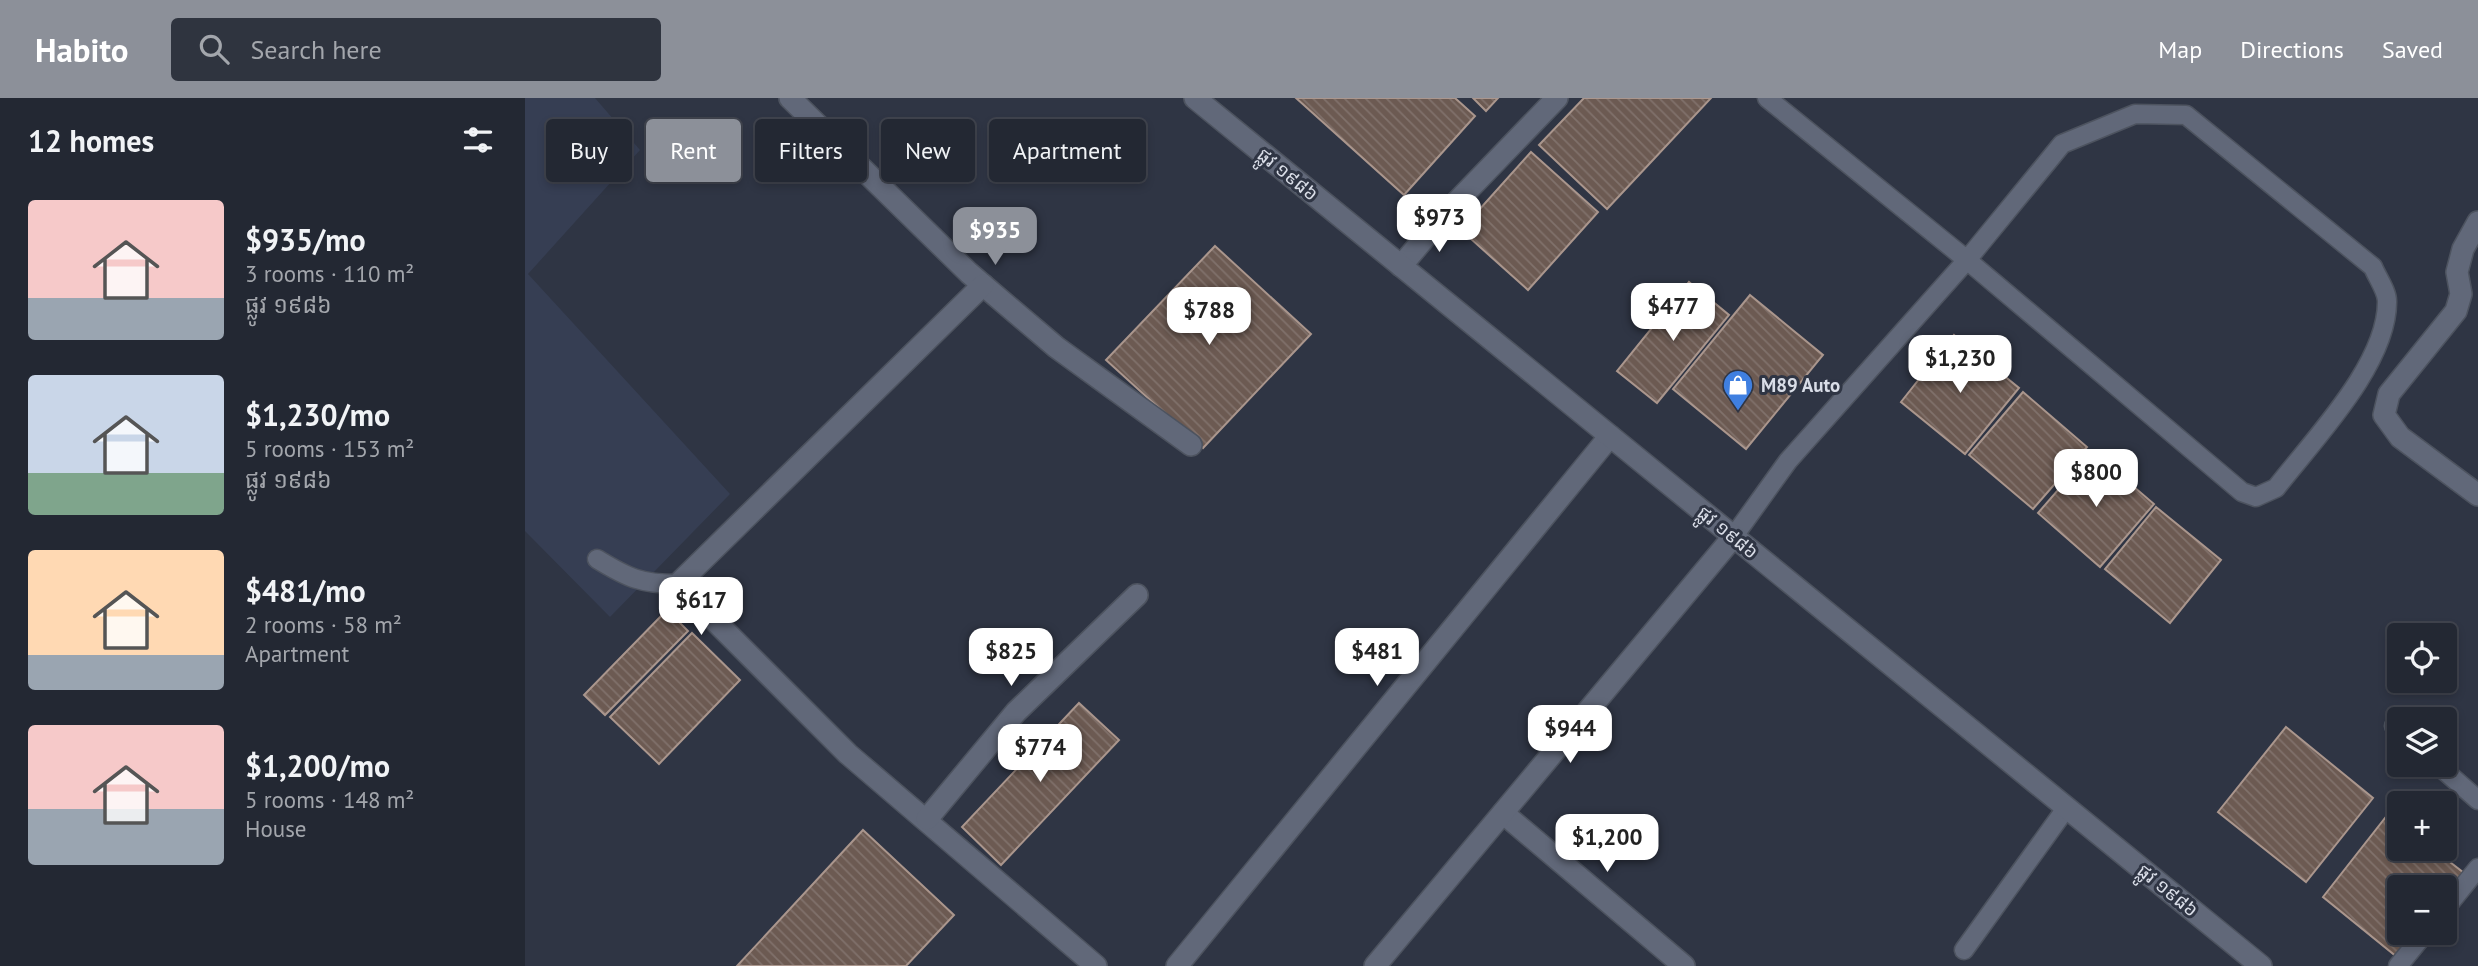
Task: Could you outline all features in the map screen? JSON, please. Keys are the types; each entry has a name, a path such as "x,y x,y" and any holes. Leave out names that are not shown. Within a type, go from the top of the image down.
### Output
{"street":[{"path":"790,98 899,208 983,285 1056,347 1191,445"},
{"path":"1401,266 1444,215 1557,98"},
{"name":"ផ្លូវ ១៩៨៦","path":"1205,101 1401,266 2261,966"},
{"path":"2478,222 2463,249 2457,272 2461,294 2456,312 2389,394 2384,415 2400,437 2478,495"},
{"path":"983,285 678,584 848,754 1096,966"},
{"path":"1177,966 1609,436"},
{"path":"1375,966 1734,536"},
{"path":"927,819 1016,712 1137,595"},
{"path":"1503,813 1684,966"}],"lane":[{"path":"1734,536 1788,461 1967,260 2061,144 2136,114 2186,116 2373,267 2387,300 2381,340 2365,373 2276,488 2256,497 2242,492 1967,260 1767,98"},
{"path":"597,559 630,579 649,584 678,584"},
{"path":"2452,777 2478,800"},
{"path":"1964,950 2067,807"},
{"path":"2457,894 2478,868"},
{"path":"2398,966 2415,945"}],"shaded area":[{"path":"525,98 595,98 613,119 546,119 546,182 611,182 528,274 730,494 610,617 525,531"},
{"path":"632,141 640,150 632,159"}],"building":[{"path":"1296,98 1455,98 1475,116 1404,195"},
{"path":"1473,98 1498,98 1486,111"},
{"path":"1584,98 1711,98 1607,209 1539,145"},
{"path":"1531,152 1598,212 1528,290 1461,230"},
{"path":"1215,246 1311,334 1203,448 1106,360"},
{"path":"1689,282 1729,315 1657,403 1617,371"},
{"path":"1750,295 1823,355 1746,449 1673,389"},
{"path":"1954,335 2019,388 1965,454 1901,402"},
{"path":"2023,392 2087,447 2033,509 1969,455"},
{"path":"2092,451 2154,504 2100,567 2038,513"},
{"path":"2156,507 2221,560 2170,623 2105,569"},
{"path":"667,610 688,631 605,715 584,695"},
{"path":"692,633 740,680 659,764 610,717"},
{"path":"1079,703 1119,740 1001,865 962,827"},
{"path":"2286,727 2373,798 2306,882 2218,812"},
{"path":"2387,816 2387,861 2448,861 2464,873 2457,882 2457,875 2387,875 2387,945 2406,945 2397,957 2323,897"},
{"path":"863,830 954,915 906,966 737,966"}],"place":[{"name":"M89 Auto","path":"1738,412"}]}
